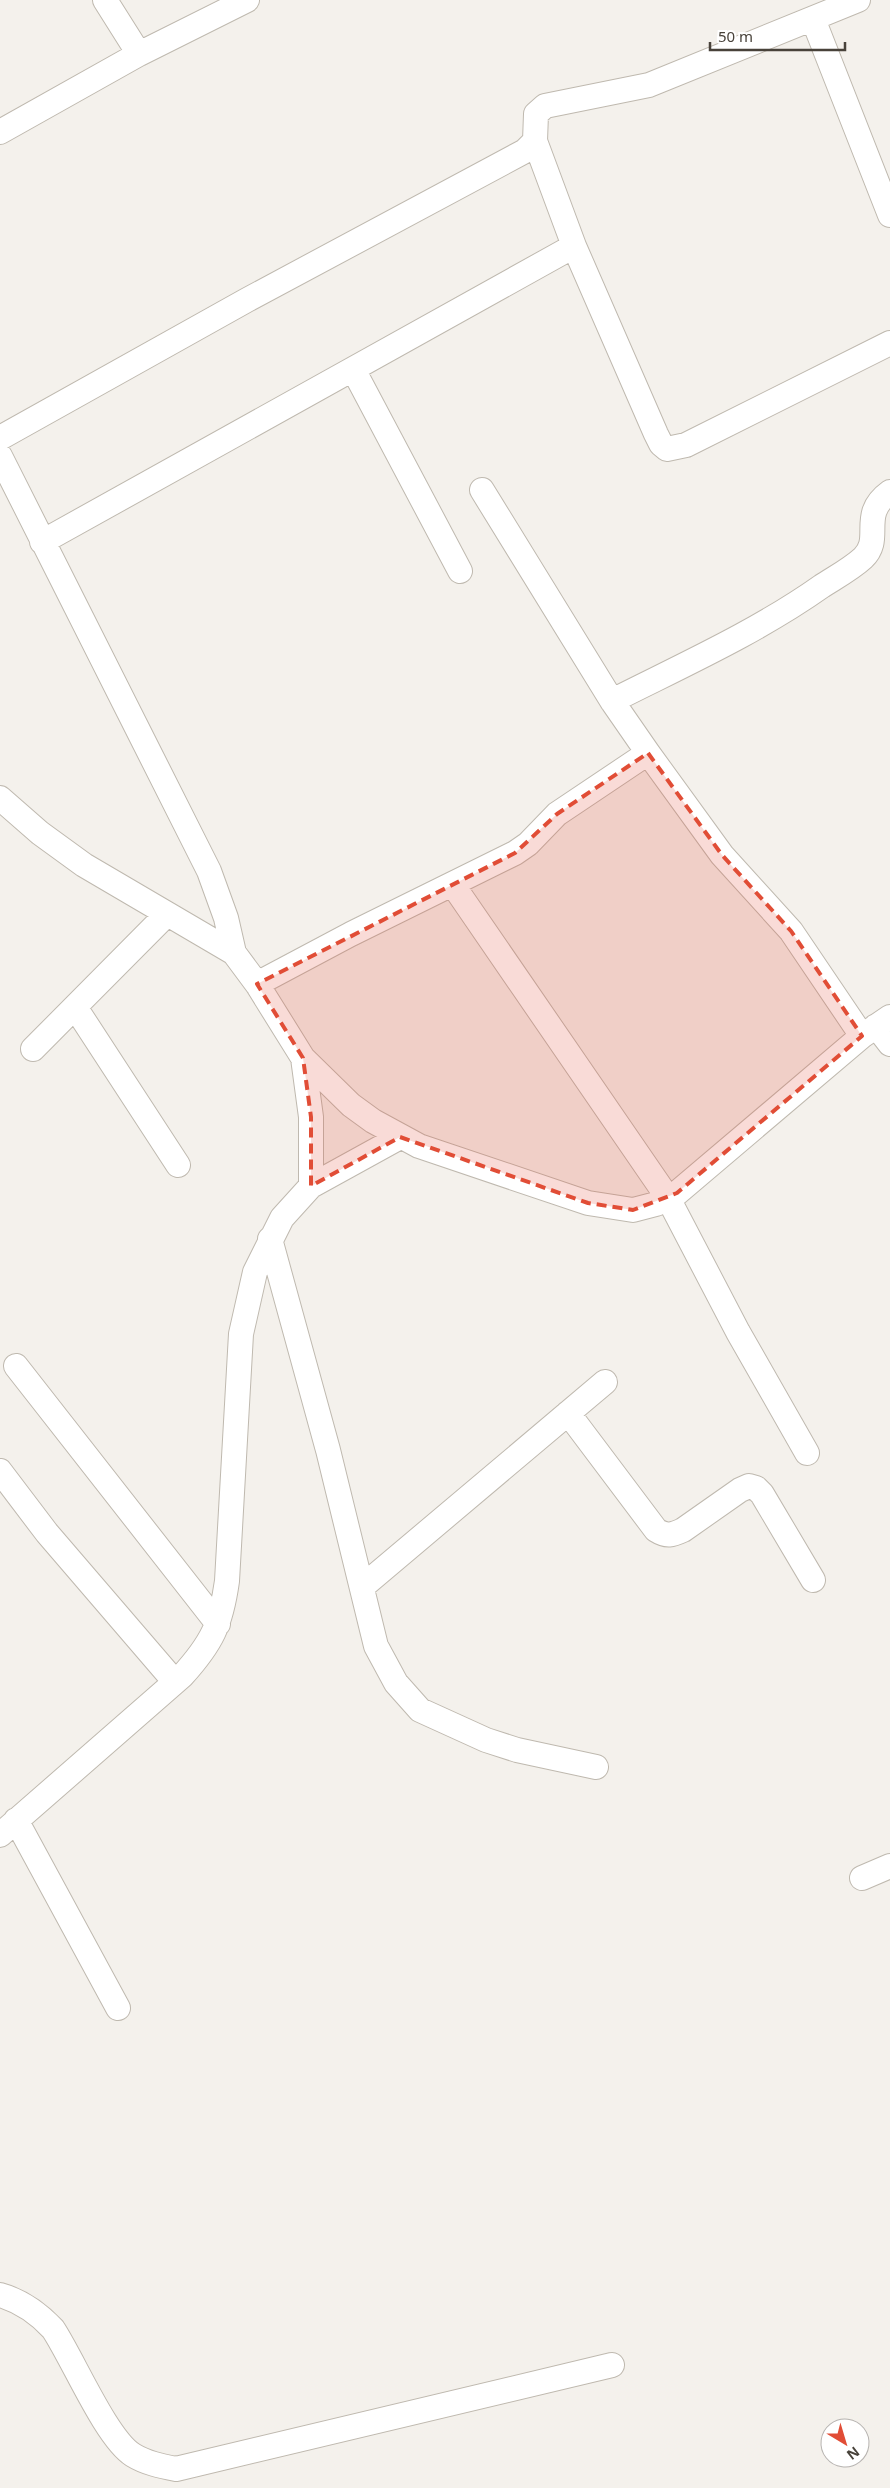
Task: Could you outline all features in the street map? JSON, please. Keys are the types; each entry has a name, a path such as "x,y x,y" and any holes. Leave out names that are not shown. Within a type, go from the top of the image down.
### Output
{"street":[{"path":"105,0 140,54"},
{"path":"0,132 140,54 247,0"},
{"path":"858,0 649,85 545,106 536,114 535,141 574,246 656,434 661,444 667,449 686,445 890,343"},
{"path":"813,19 890,215"},
{"path":"234,953 226,918 208,871 42,542 1,455 247,300 525,151 535,141"},
{"path":"42,542 574,246"},
{"path":"353,369 460,571"},
{"path":"0,798 40,833 69,854 234,953 257,984 303,1058 350,1105 400,1136 419,1146 588,1203 633,1210 656,1204 677,1193 879,1031 791,930 722,855 612,701 482,490"},
{"path":"612,701 762,624 802,601 857,562 870,548 872,538 871,517 874,509 890,492"},
{"path":"257,984 350,934 515,853 528,844 544,825 563,810 648,753"},
{"path":"452,885 668,1198 738,1332 807,1453"},
{"path":"33,1049 167,914"},
{"path":"75,1007 178,1165"},
{"path":"303,1058 311,1117 311,1186"},
{"path":"118,2008 8,1828 175,1682 200,1656 215,1633 223,1607 227,1580 241,1334 255,1272 282,1218 311,1186 400,1136"},
{"path":"270,1239 326,1440 376,1646 396,1683 420,1710 500,1746 596,1767"},
{"path":"16,1366 218,1624"},
{"path":"362,1587 605,1382"},
{"path":"568,1413 656,1530 664,1535 673,1535 740,1490 749,1486 756,1488 762,1494 813,1580"},
{"path":"0,1470 48,1533 175,1682"},
{"path":"862,1878 890,1866"},
{"path":"0,2295 28,2308 53,2329 114,2437 132,2454 157,2466 176,2469 612,2365"}],"highlighted area":[{"path":"648,753 722,855 791,931 862,1036 677,1193 633,1210 588,1203 400,1137 311,1186 311,1117 303,1058 257,984 515,853 557,814"}]}
